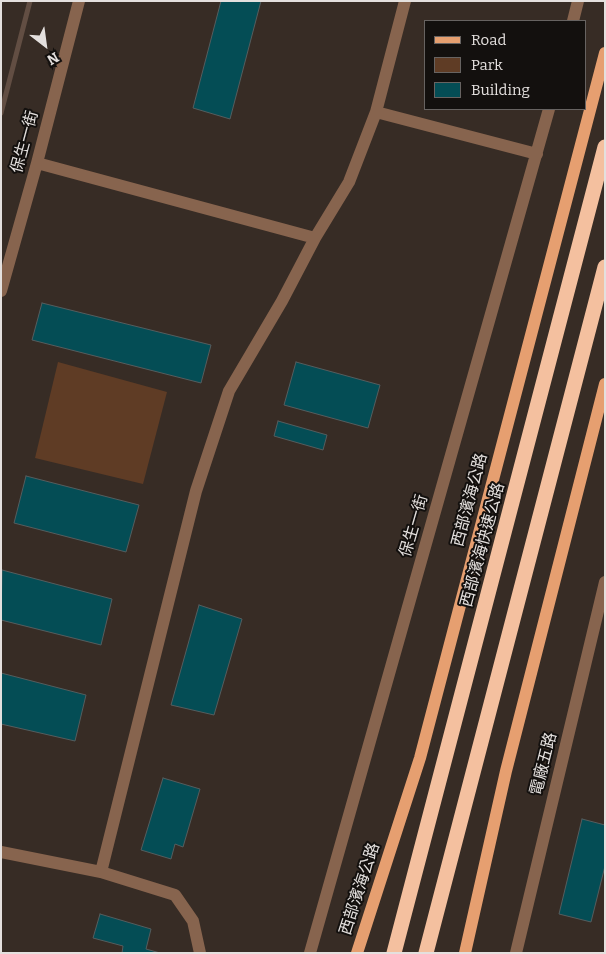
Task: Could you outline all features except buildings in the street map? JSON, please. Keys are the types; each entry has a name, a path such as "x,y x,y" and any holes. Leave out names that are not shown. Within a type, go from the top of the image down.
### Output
{"highway":[{"name":"西部濱海快速公路","path":"394,953 605,147"},
{"path":"426,953 605,267"}],"main road":[{"name":"西部濱海公路","path":"357,953 420,758 605,53"},
{"path":"465,953 506,771 605,384"}],"street":[{"name":"保生一街","path":"1,291 37,163 79,1"},
{"path":"101,872 196,491 229,391 282,301 315,238 349,182 376,112 405,1"},
{"path":"573,20 578,1"},
{"name":"保生一街","path":"310,953 549,110"},
{"path":"376,112 537,154"},
{"path":"37,163 315,238"},
{"name":"電廠五路","path":"516,953 605,582"},
{"path":"1,852 101,872 175,895 194,921 200,953"}],"shaded area":[{"path":"1,1 605,1 605,953 1,953"}],"green space":[{"path":"58,362 167,392 143,484 35,458"}],"waterway":[{"path":"1,113 30,1"}]}
